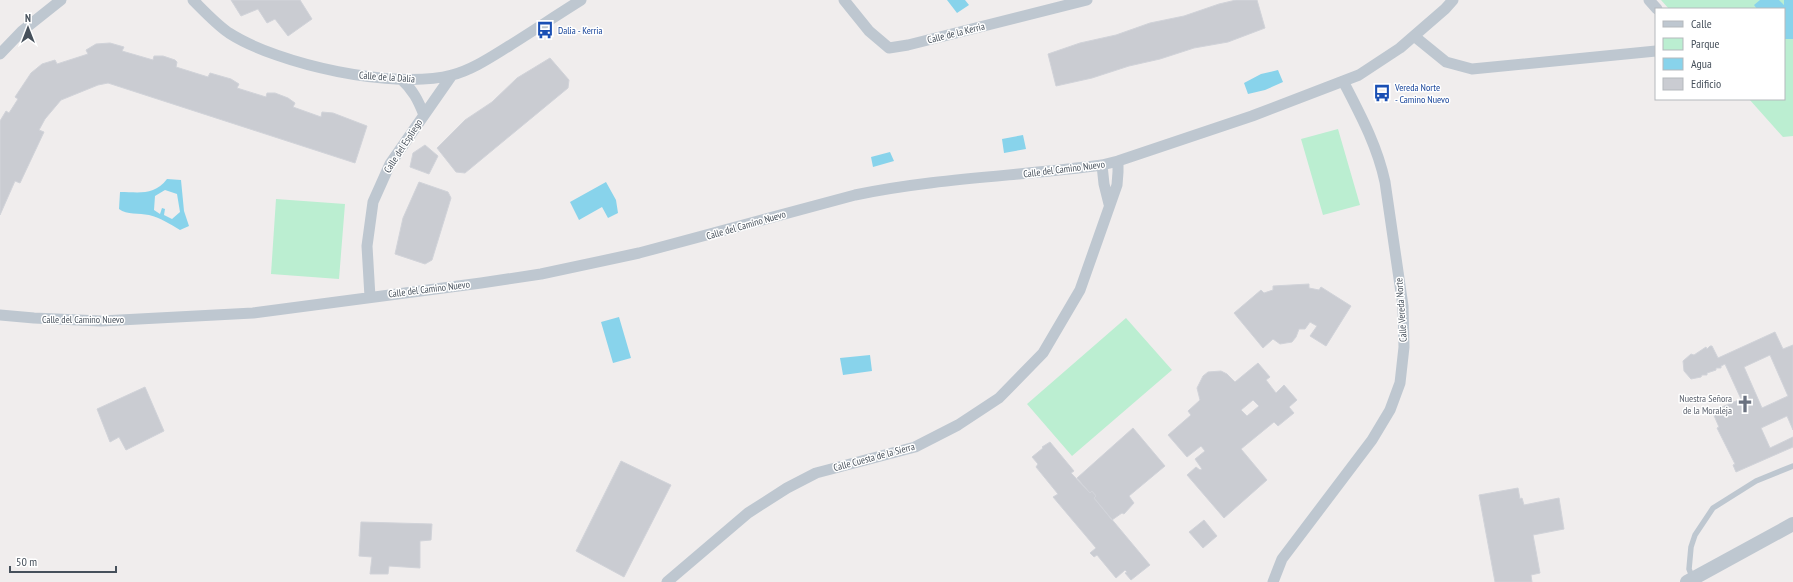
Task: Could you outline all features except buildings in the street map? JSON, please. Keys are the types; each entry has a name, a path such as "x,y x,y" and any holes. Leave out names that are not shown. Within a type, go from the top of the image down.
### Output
{"street":[{"path":"0,54 22,31 61,0"},
{"name":"Calle de la Dalia","path":"193,0 229,33 273,55 306,65 353,74 401,79 425,79 452,75 489,58 568,3 580,0"},
{"name":"Calle de la Kerria","path":"844,0 868,32 890,48 908,45 1087,0"},
{"name":"Calle del Camino Nuevo","path":"0,315 101,321 253,312 541,274 653,249 855,195 884,189 917,184 1102,165 1252,116 1343,82 1376,64 1400,48 1445,9 1453,0"},
{"path":"1649,0 1656,8"},
{"path":"1414,36 1446,62 1472,69 1655,51"},
{"name":"Calle del Espliego","path":"370,297 367,246 373,202 390,164 439,96 452,75"},
{"path":"401,79 417,98 424,115"},
{"name":"Calle Vereda Norte","path":"1273,582 1282,559 1372,440 1390,410 1400,383 1403,361 1404,326 1402,297 1380,162 1368,130 1343,82"},
{"name":"Calle Cuesta de la Sierra","path":"667,582 748,513 787,488 816,473 915,447 958,425 999,398 1043,353 1080,290 1106,220 1109,204 1117,185 1118,161"},
{"path":"1102,165 1104,184 1109,204"},
{"path":"1690,580 1793,524"}],"lane":[{"path":"1690,580 1689,569 1691,547 1695,535 1713,508 1756,481 1793,466"}],"green space":[{"path":"1661,0 1793,0 1793,136 1783,137 1750,100 1785,100 1785,8 1668,8"},
{"path":"1338,129 1360,205 1323,215 1301,139"},
{"path":"276,199 345,204 339,279 271,274"},
{"path":"1126,318 1172,370 1072,456 1027,404"}],"water":[{"path":"947,0 965,0 969,5 957,13"},
{"path":"1760,0 1779,0 1784,5 1784,0 1793,0 1793,39 1785,39 1785,8 1756,8 1754,5"},
{"path":"1278,70 1283,82 1265,90 1248,94 1244,83 1261,74"},
{"path":"1023,135 1026,149 1004,153 1002,139"},
{"path":"890,152 894,161 873,167 871,157"},
{"path":"167,179 181,180 184,211 189,226 180,230 153,216 129,213 119,209 120,192 146,192 157,188","holes":["165,190 177,194 180,212 172,219 164,215 165,209 162,208 160,214 154,210 155,196"]},
{"path":"606,182 616,200 618,213 608,218 602,207 579,220 570,202"},
{"path":"619,317 631,358 613,363 601,322"},
{"path":"870,355 872,371 843,375 840,358"}],"place":[{"name":"Dalia - Kerria","path":"545,30"},
{"name":"Vereda Norte - Camino Nuevo","path":"1382,93"},
{"name":"Nuestra Señora de la Moraleja","path":"1745,404"}]}
